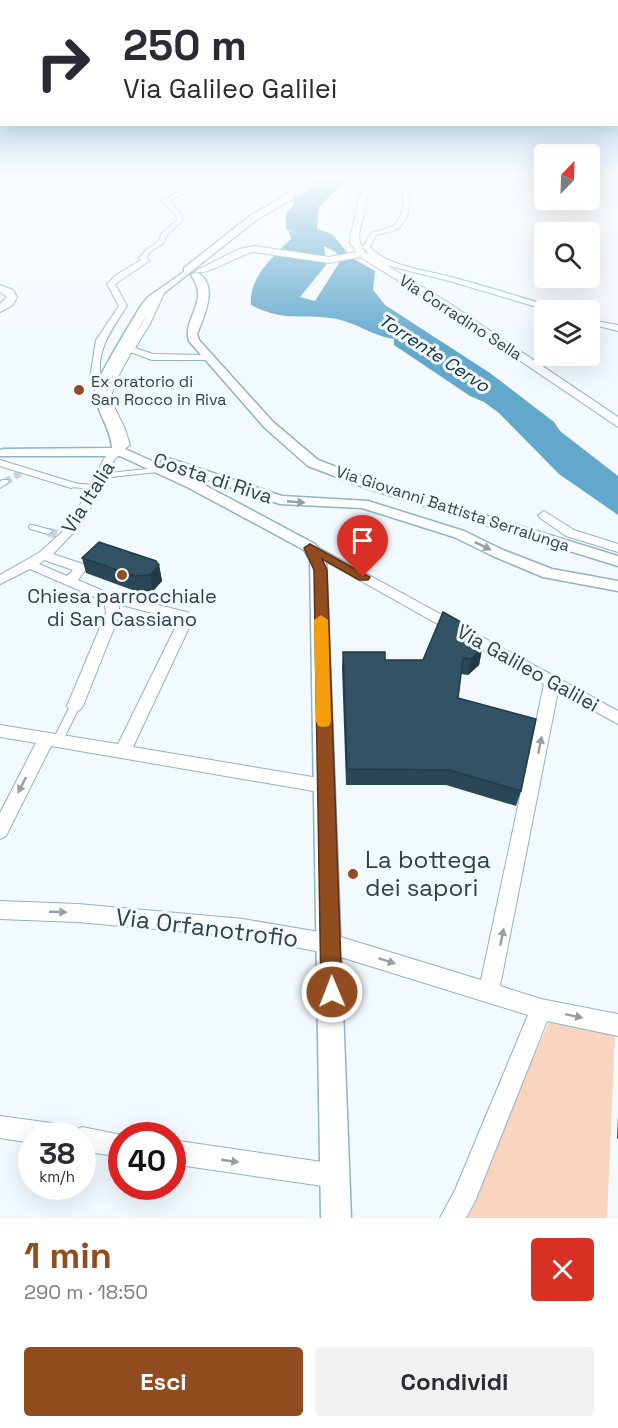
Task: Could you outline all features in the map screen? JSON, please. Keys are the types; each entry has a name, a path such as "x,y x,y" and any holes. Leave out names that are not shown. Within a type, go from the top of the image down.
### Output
{"main road":[{"path":"193,272 242,251 265,250 334,260 362,256 355,243 355,234"},
{"name":"Via Corradino Sella","path":"362,256 445,305 618,423"},
{"path":"0,288 9,292 12,297 9,303 0,309"}],"street":[{"path":"100,388 95,378 100,340 123,306 111,284 115,279 141,264 146,259 143,258 145,253 161,243 164,234"},
{"path":"100,388 145,307 161,291 193,272 201,259 233,234"},
{"path":"374,234 366,247 373,255 398,265 534,304"},
{"path":"362,256 390,266 398,265"},
{"name":"Via Giovanni Battista Serralunga","path":"193,272 204,283 205,291 192,334 194,341 270,425 314,463 371,485 618,561"},
{"path":"1,456 119,451 126,445 122,429 107,398 117,373 146,324 161,291"},
{"path":"600,324 618,328"},
{"path":"130,349 152,357 209,358"},
{"name":"Via Italia","path":"0,580 42,555 63,536 80,515 110,457 119,451 116,432 100,400 100,388"},
{"name":"Via Galileo Galilei","path":"119,451 164,469 618,718"},
{"name":"Costa di Riva","path":"119,451 158,458 280,500 363,504 459,534 498,553 549,573 618,586"},
{"path":"1,456 23,471 71,485 164,469"},
{"path":"544,515 570,533 618,548"},
{"path":"33,527 48,532"},
{"path":"310,548 320,570 336,1218"},
{"path":"42,555 81,567 69,582"},
{"path":"28,564 104,596 136,602 187,617 123,752"},
{"path":"0,831 52,740 75,706 113,613 112,605 104,596"},
{"path":"488,994 500,945 552,682"},
{"path":"0,731 325,786"},
{"name":"Via Orfanotrofio","path":"0,910 78,913 243,928 331,944 541,1009 618,1025"},
{"path":"452,1218 464,1199 541,1009"},
{"path":"0,1127 18,1130"},
{"path":"186,1154 336,1176"}],"shaded area":[{"path":"550,1020 615,1036 607,1218 461,1218"}],"water":[{"name":"Torrente Cervo","path":"290,234 300,235 297,234 332,234 352,258 375,271 373,290 385,305 490,373 554,422 560,431 618,476 618,515 559,474 499,413 394,345 394,339 337,319 284,316 263,311 251,305 253,286 263,269 291,239","holes":["324,246 336,252 341,260 315,301 300,297 326,265"]}],"building":[{"path":"99,542 156,561 159,565 150,575 135,576 82,558"},
{"path":"443,612 477,631 468,646 482,649 471,659 463,658 458,698 536,719 521,791 449,770 347,769 343,652 385,652 385,660 423,660"}],"tunnel":[{"path":"5,482 22,472"},
{"path":"48,532 60,535"}],"slow traffic":[{"path":"321,620 323,721"}],"place":[{"name":"Ex oratorio di San Rocco in Riva","path":"79,390"},
{"name":"Chiesa parrocchiale di San Cassiano","path":"122,575"},
{"name":"La bottega dei sapori","path":"353,874"}],"route":[{"path":"332,992 320,570 318,560 310,548 363,577"}]}
